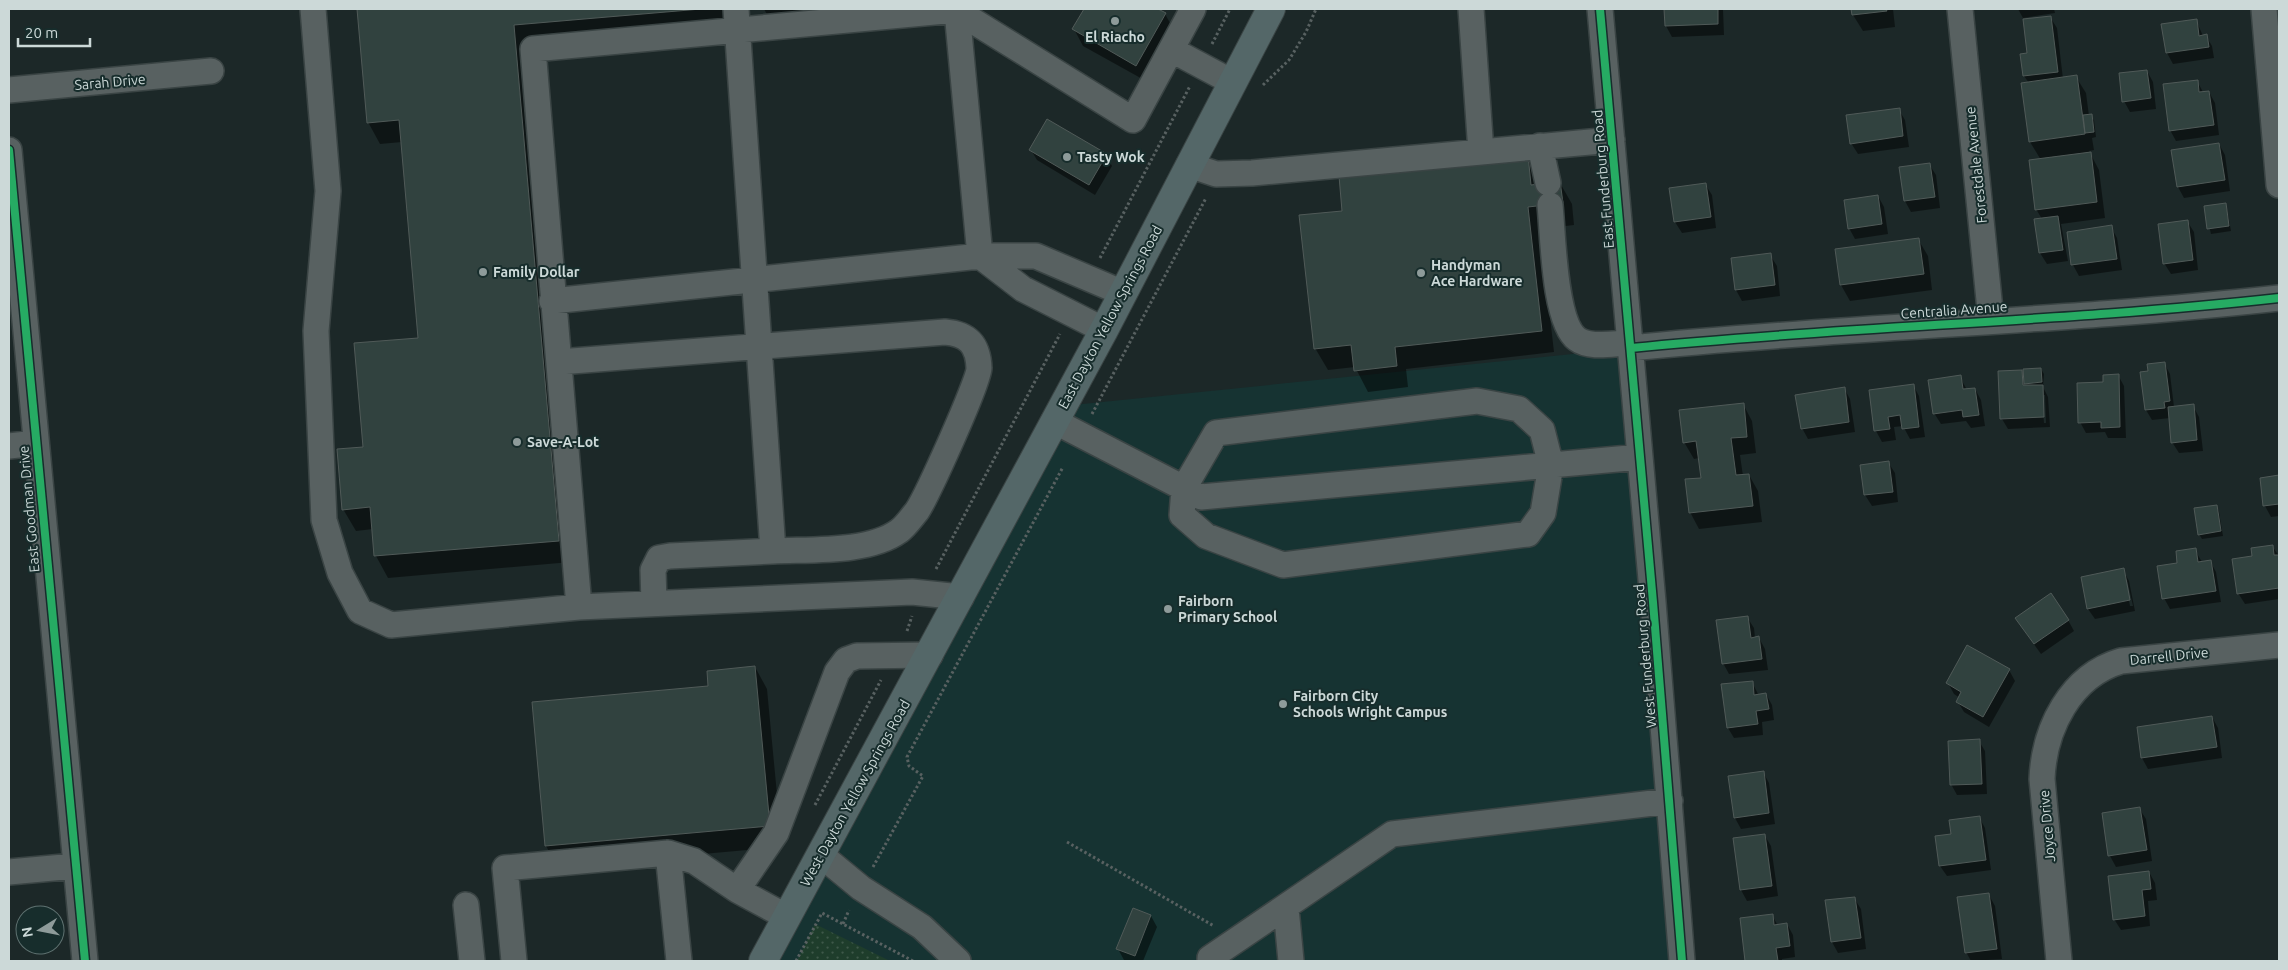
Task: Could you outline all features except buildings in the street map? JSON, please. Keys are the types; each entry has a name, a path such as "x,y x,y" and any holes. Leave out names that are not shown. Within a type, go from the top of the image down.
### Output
{"main road":[{"name":"East Dayton Yellow Springs Road","path":"946,625 1104,330 1271,9"},
{"name":"West Dayton Yellow Springs Road","path":"763,961 946,625"}],"street":[{"path":"313,9 328,191 316,331 323,510 324,520 340,573 360,612 391,625 579,606 912,592 961,597"},
{"path":"579,606 532,49 737,20 962,10 1132,120 1193,9"},
{"path":"1471,9 1482,152"},
{"name":"East Funderburg Road","path":"1600,9 1631,345"},
{"name":"Forestdale Avenue","path":"1960,9 1991,320"},
{"path":"2264,9 2279,185"},
{"path":"962,10 980,256 1023,289 1104,330"},
{"path":"737,20 773,551"},
{"path":"1172,50 1232,82"},
{"name":"Sarah Drive","path":"9,90 211,71"},
{"path":"1190,165 1216,174 1252,173 1612,140"},
{"name":"Centralia Avenue","path":"1540,146 1549,194 1558,293 1563,320 1577,339 1592,344 1631,345 2279,298"},
{"name":"East Goodman Drive","path":"9,150 85,961"},
{"path":"552,301 980,256 1036,256 1123,293"},
{"path":"559,362 945,332 960,333 971,341 976,353 979,370 971,395 917,510 900,531 880,541 864,545 659,558 653,570 654,603"},
{"name":"West Funderburg Road","path":"1631,345 1682,961"},
{"path":"1477,401 1519,409 1542,430 1551,465 1543,513 1528,534 1283,565 1206,536 1182,515 1184,488 1216,434 1477,401"},
{"path":"1054,421 1201,497 1640,457"},
{"path":"9,446 36,444"},
{"name":"Darrell Drive","path":"2071,696 2097,671 2121,661 2279,645"},
{"path":"737,890 776,833 837,672 846,660 857,656 930,654"},
{"name":"Joyce Drive","path":"2059,961 2042,779 2043,757 2055,722 2071,696"},
{"path":"1210,961 1210,958 1392,834 1670,800"},
{"path":"668,853 679,961"},
{"path":"514,961 505,868 668,853 694,861 737,890 787,917"},
{"path":"821,855 861,888 922,927 958,961"},
{"path":"9,872 75,866"},
{"path":"466,905 472,961"},
{"path":"1286,908 1291,961"}],"path":[{"path":"1211,45 1230,9"},
{"path":"1259,92 1263,84 1289,60 1306,32 1316,9"},
{"path":"1099,258 1193,81"},
{"path":"1090,418 1206,198"},
{"path":"935,572 1062,331"},
{"path":"843,924 923,776 909,766 907,757 1063,467"},
{"path":"905,636 912,615"},
{"path":"811,812 884,675"},
{"path":"1067,842 1218,928"},
{"path":"796,961 822,912 913,961"}],"shaded area":[{"name":"Fairborn City Schools Wright Campus","path":"1631,348 1682,961 763,961 1063,406"}],"green space":[{"path":"815,924 890,961 797,961"}],"cycle path":[{"path":"1600,9 1653,602 1682,961"},
{"path":"9,150 85,961"},
{"path":"1631,348 1793,334 2117,313 2279,298"}],"place":[{"name":"El Riacho","path":"1115,21"},
{"name":"Tasty Wok","path":"1067,157"},
{"name":"Family Dollar","path":"483,272"},
{"name":"Handyman Ace Hardware","path":"1421,273"},
{"name":"Save-A-Lot","path":"517,442"},
{"name":"Fairborn Primary School","path":"1168,609"},
{"name":"Fairborn City Schools Wright Campus","path":"1283,704"}]}
